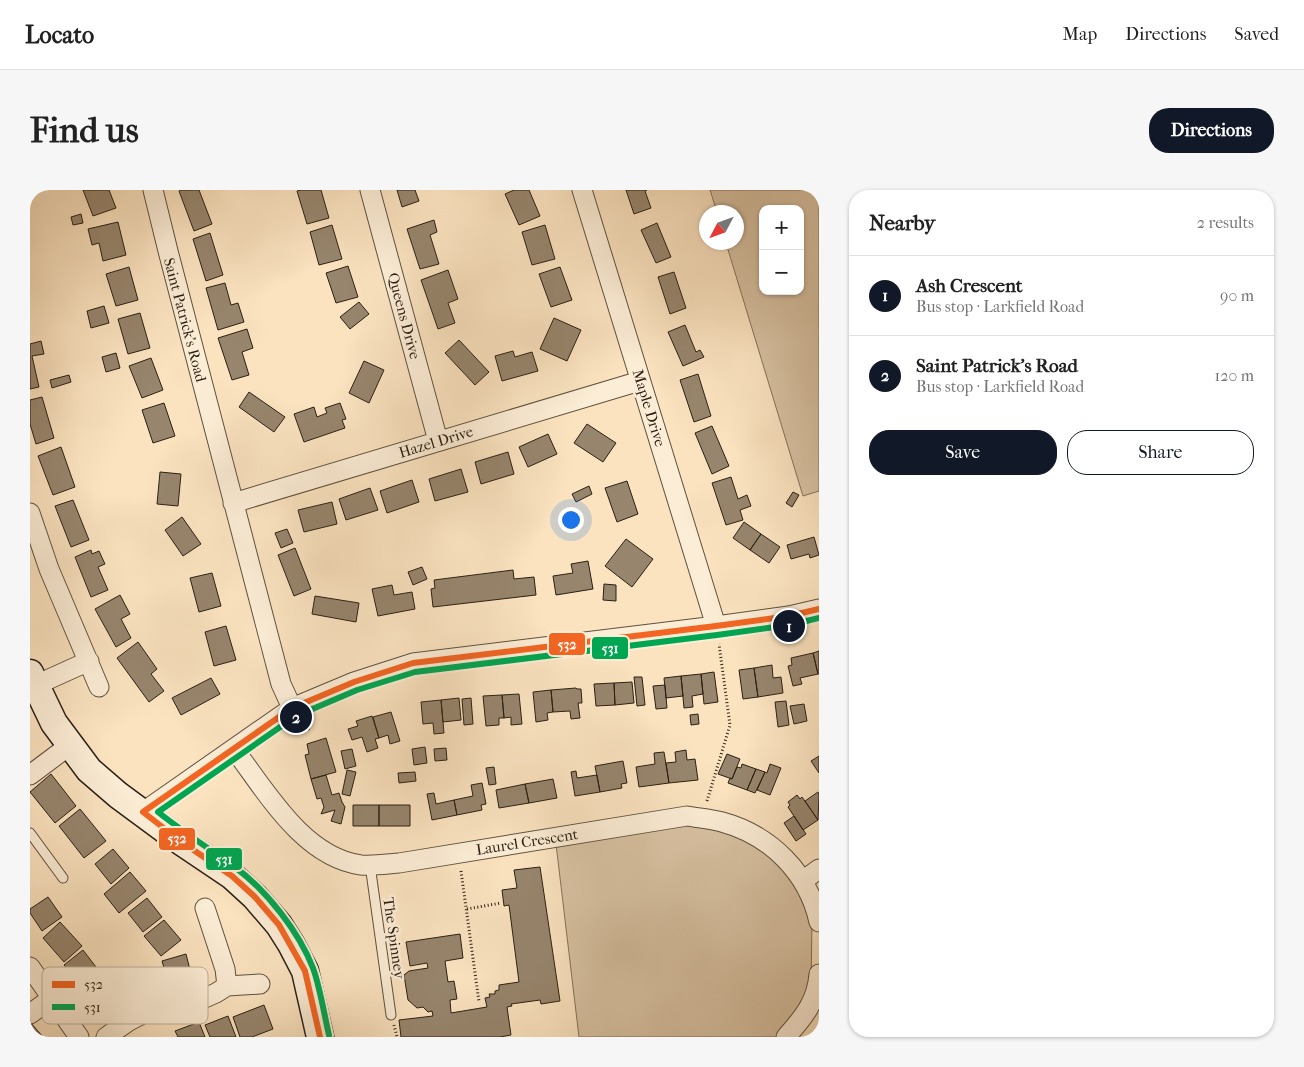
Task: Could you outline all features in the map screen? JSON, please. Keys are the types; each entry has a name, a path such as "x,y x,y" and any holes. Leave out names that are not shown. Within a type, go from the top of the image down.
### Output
{"main road":[{"path":"33,679 54,723 88,770 118,795 183,843 232,876 255,897 279,925 305,971 320,1037"}],"street":[{"name":"Saint Patrick's Road","path":"153,190 281,684 292,708"},
{"name":"Queens Drive","path":"370,190 438,441"},
{"name":"Maple Drive","path":"582,190 716,626"},
{"name":"Hazel Drive","path":"233,502 640,381"},
{"path":"30,513 49,569 99,687"},
{"path":"143,812 292,708 354,682 412,663 716,626 789,616 819,609"},
{"path":"33,679 88,662"},
{"path":"30,775 70,745"},
{"name":"Laurel Crescent","path":"234,749 290,823 305,838 336,858 361,865 399,863 687,816 721,822 749,832 776,850 804,880 816,909 819,922"},
{"path":"804,880 819,869"},
{"path":"204,908 225,968 227,986"},
{"path":"30,967 42,984"},
{"path":"208,997 227,986 260,984"},
{"path":"786,1037 805,1016 819,984"},
{"path":"30,1014 42,1005"},
{"path":"70,1024 79,1037"},
{"path":"106,1037 126,1024"}],"lane":[{"path":"30,833 63,878"},
{"name":"The Spinney","path":"370,864 391,1015"}],"path":[{"path":"702,819 730,725 716,626"},
{"path":"459,853 479,1002"},
{"path":"466,909 501,904"}],"shaded area":[{"path":"710,190 819,190 819,491 803,496 728,250 744,250 744,205 715,205"},
{"path":"680,823 720,827 761,846 788,873 802,896 812,920 811,986 797,1013 780,1037 579,1037 556,844"}],"building":[{"path":"83,190 109,190 116,208 93,216"},
{"path":"199,190 212,224 194,231 179,191"},
{"path":"321,190 329,218 307,224 297,191"},
{"path":"397,190 415,190 419,201 402,207"},
{"path":"514,190 529,190 540,216 519,225 505,194"},
{"path":"626,190 647,190 645,191 651,208 634,214"},
{"path":"81,214 83,223 73,225 71,217"},
{"path":"434,220 437,232 430,235 439,264 420,269 407,229"},
{"path":"118,222 126,255 103,261 99,243 92,245 88,229"},
{"path":"657,223 671,257 656,263 641,230"},
{"path":"332,225 342,259 319,265 310,232"},
{"path":"545,225 555,259 532,265 522,232"},
{"path":"210,233 223,275 206,281 193,239"},
{"path":"348,266 358,297 336,303 326,273"},
{"path":"129,267 138,300 116,306 106,274"},
{"path":"560,267 572,300 551,307 539,274"},
{"path":"448,270 458,299 448,303 455,323 438,329 421,280"},
{"path":"674,272 686,308 670,314 658,277"},
{"path":"225,283 231,305 238,303 244,322 218,330 206,288"},
{"path":"359,302 369,314 350,329 340,317"},
{"path":"104,306 109,323 91,328 87,311"},
{"path":"140,313 150,348 128,354 118,319"},
{"path":"554,318 581,330 567,361 540,349"},
{"path":"685,325 696,352 700,350 704,357 683,366 668,332"},
{"path":"247,329 253,348 242,352 249,375 232,380 218,338"},
{"path":"459,340 489,372 475,385 445,353"},
{"path":"41,341 44,354 32,356 39,387 30,389 30,344"},
{"path":"513,351 515,357 532,352 538,371 502,381 495,356"},
{"path":"116,353 120,368 106,372 102,357"},
{"path":"151,358 163,390 142,398 129,366"},
{"path":"364,361 384,370 369,403 349,393"},
{"path":"698,374 711,416 694,422 680,380"},
{"path":"69,375 71,382 52,388 50,380"},
{"path":"249,392 285,417 274,432 239,407"},
{"path":"42,397 54,438 36,444 30,424 30,400"},
{"path":"164,403 175,436 153,443 142,410"},
{"path":"340,403 346,419 342,420 345,428 304,442 294,414 314,407 317,417 327,413 325,408"},
{"path":"587,424 616,443 603,462 574,443"},
{"path":"712,426 729,466 712,474 695,433"},
{"path":"548,434 557,454 528,467 519,447"},
{"path":"61,447 75,487 53,495 38,456"},
{"path":"508,452 514,474 481,484 475,462"},
{"path":"461,469 468,492 435,501 429,479"},
{"path":"160,472 181,474 178,506 157,504"},
{"path":"731,477 738,499 747,495 751,506 740,510 743,520 726,525 712,483"},
{"path":"412,480 419,502 387,513 380,491"},
{"path":"627,481 638,514 617,522 605,488"},
{"path":"589,486 592,494 576,502 572,494"},
{"path":"370,488 378,510 346,520 339,499"},
{"path":"793,492 799,495 792,507 786,503"},
{"path":"73,500 89,540 71,547 55,506"},
{"path":"332,502 337,524 304,532 298,510"},
{"path":"182,517 201,544 183,556 165,530"},
{"path":"744,522 761,534 750,550 733,538"},
{"path":"287,529 293,543 281,548 275,533"},
{"path":"761,534 780,547 769,563 750,550"},
{"path":"814,537 819,555 810,558 809,554 791,559 787,545"},
{"path":"626,539 653,559 632,587 605,566"},
{"path":"295,548 311,589 294,596 278,555"},
{"path":"91,550 92,554 99,551 105,564 98,567 108,590 91,597 75,557"},
{"path":"588,561 593,589 556,595 553,576 573,573 571,564"},
{"path":"422,567 427,579 413,585 408,572"},
{"path":"513,570 514,579 534,577 536,595 433,607 431,589 435,588 434,580"},
{"path":"212,573 221,606 199,612 190,578"},
{"path":"604,584 616,585 616,601 603,600"},
{"path":"392,585 394,595 412,592 415,609 378,616 372,589"},
{"path":"120,595 130,614 121,619 131,638 116,647 95,609"},
{"path":"315,596 359,603 356,622 312,614"},
{"path":"226,626 236,660 214,666 205,632"},
{"path":"138,642 157,669 151,674 164,691 149,702 117,658"},
{"path":"819,651 819,674 818,674 813,653"},
{"path":"813,653 818,674 800,678 802,684 793,686 788,666 792,665 791,658"},
{"path":"772,665 773,678 781,677 783,693 758,697 754,668"},
{"path":"754,668 758,697 743,699 739,670"},
{"path":"714,672 718,702 704,704 701,674"},
{"path":"701,674 703,694 692,696 693,707 684,708 681,676"},
{"path":"681,676 683,696 666,698 664,678"},
{"path":"634,677 642,677 645,705 637,706"},
{"path":"211,678 220,694 181,715 172,698"},
{"path":"632,682 634,703 615,705 614,683"},
{"path":"614,683 615,705 596,706 594,684"},
{"path":"665,685 667,708 656,709 653,686"},
{"path":"581,689 582,703 578,703 580,718 571,719 570,711 553,712 551,690"},
{"path":"551,690 553,712 547,713 548,720 536,722 533,692"},
{"path":"519,694 522,724 511,725 511,717 504,718 502,695"},
{"path":"502,695 504,718 499,718 499,725 486,726 483,696"},
{"path":"459,698 461,720 443,722 441,700"},
{"path":"471,698 473,724 464,725 462,699"},
{"path":"441,700 444,733 434,734 433,723 423,724 421,702"},
{"path":"786,701 789,725 778,727 775,702"},
{"path":"804,704 807,721 794,724 790,706"},
{"path":"391,712 400,741 390,744 388,735 379,738 373,717"},
{"path":"698,714 699,724 691,725 690,715"},
{"path":"372,716 379,738 375,739 378,748 367,752 362,737 352,740 348,729 358,726 356,721"},
{"path":"301,717 312,721 309,730 297,726"},
{"path":"326,738 336,772 311,779 305,755 309,754 307,744"},
{"path":"425,747 427,763 414,765 412,749"},
{"path":"446,748 447,760 435,761 434,749"},
{"path":"352,749 356,766 345,769 341,751"},
{"path":"686,750 687,760 695,759 698,780 669,783 666,763 676,762 675,752"},
{"path":"664,752 669,783 639,787 636,767 655,764 654,753"},
{"path":"727,754 740,759 732,779 718,774"},
{"path":"819,756 819,773 811,761"},
{"path":"623,761 627,783 621,784 622,788 600,792 595,766"},
{"path":"742,764 756,769 747,790 728,783 730,778 732,779 737,767 741,768"},
{"path":"770,764 781,768 770,795 757,790"},
{"path":"494,767 496,784 489,785 486,768"},
{"path":"756,769 765,772 755,793 747,790"},
{"path":"347,770 356,772 350,796 342,794"},
{"path":"576,771 577,778 597,775 600,792 575,796 571,772"},
{"path":"415,772 416,781 399,783 398,773"},
{"path":"51,774 76,806 55,823 30,792"},
{"path":"326,775 332,795 339,793 345,807 341,824 331,821 335,810 321,814 324,807 321,798 317,799 311,779"},
{"path":"553,779 557,798 529,803 525,784"},
{"path":"482,783 486,804 481,805 482,810 457,815 454,800 473,796 471,785"},
{"path":"525,784 529,803 499,808 496,790"},
{"path":"818,792 819,795 818,820 805,801"},
{"path":"434,793 436,804 454,800 457,815 432,820 427,794"},
{"path":"797,795 800,799 802,797 818,820 803,830 788,807 790,805 788,802"},
{"path":"353,805 379,805 379,826 353,826"},
{"path":"379,805 410,805 410,826 379,826"},
{"path":"80,809 106,841 84,858 59,826"},
{"path":"794,816 806,834 796,841 784,823"},
{"path":"113,849 129,868 111,884 95,864"},
{"path":"540,867 560,1001 541,1004 540,1000 511,1004 512,1006 507,1007 511,1035 500,1037 401,1037 399,1020 433,1016 432,1011 428,1012 423,1007 417,1008 408,1000 404,975 409,971 428,968 427,963 410,966 406,942 460,934 463,958 445,961 448,982 454,981 457,999 450,1000 451,1013 487,1007 485,998 490,997 489,994 495,994 495,991 499,990 499,985 519,982 509,905 504,906 502,890 517,888 514,870"},
{"path":"130,872 146,891 119,913 104,894"},
{"path":"48,897 62,917 42,931 30,913 30,909"},
{"path":"147,898 162,917 143,932 128,913"},
{"path":"164,920 181,940 161,956 144,936"},
{"path":"60,922 82,946 64,962 43,938"},
{"path":"83,950 96,967 66,967 64,965"},
{"path":"186,954 189,967 164,967 162,961"},
{"path":"264,1005 273,1029 252,1037 240,1037 233,1017"},
{"path":"228,1016 236,1037 210,1037 205,1025"},
{"path":"31,1023 43,1037 30,1037"},
{"path":"194,1024 200,1024 205,1037 178,1037 175,1031"}],"transit line":[{"name":"532","path":"320,1037 305,971 279,925 255,897 232,876 183,843 143,812 292,708 354,682 413,663 716,626 789,616 819,609"},
{"name":"531","path":"329,1035 313,968 299,940 281,913 248,877 158,812 296,716 357,690 415,672 717,635 790,625 819,618"}],"place":[{"name":"Ash Crescent","path":"789,626"},
{"name":"Saint Patrick's Road","path":"296,717"}]}
